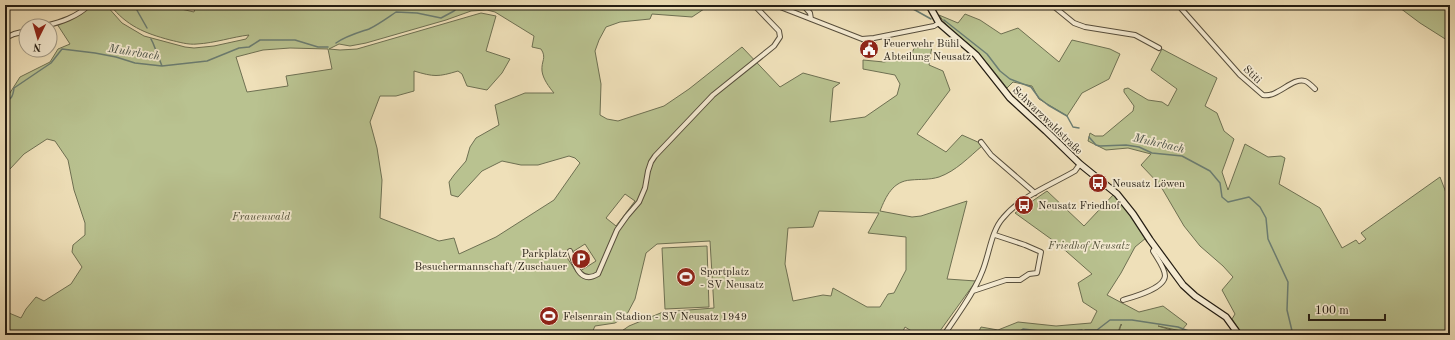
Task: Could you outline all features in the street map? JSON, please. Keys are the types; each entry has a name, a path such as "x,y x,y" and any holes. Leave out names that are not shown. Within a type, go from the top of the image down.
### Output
{"main road":[{"name":"Schwarzwaldstraße","path":"929,5 939,24 976,55 1010,98 1080,164 1117,194 1133,214 1155,248 1183,285 1195,296 1226,317 1239,335"}],"street":[{"path":"58,22 75,16 89,5"},
{"path":"570,251 581,275 586,278 598,274 616,230 639,202 645,188 651,162 655,156 713,95 774,46 780,37 779,31 754,5"},
{"path":"775,5 827,24 856,37 866,39 939,24"},
{"path":"802,5 810,13 811,19"},
{"path":"1052,5 1074,23 1085,27 1135,35 1159,48"},
{"name":"Stiti","path":"1178,5 1240,75 1263,95 1271,95 1301,81 1307,82 1315,88"},
{"path":"5,38 18,33"},
{"path":"980,142 991,155 1035,193"},
{"path":"944,335 973,291 983,271 1001,220 1015,206 1075,171 1080,164"},
{"path":"973,291 1006,280 1020,280 1029,274 1037,274 1041,252 995,235"},
{"name":"Schwarzwaldstraße","path":"1123,300 1152,290 1164,280 1165,275 1162,266 1153,251 1155,248"}],"green space":[{"name":"Frauenwald","path":"91,5 106,5 122,23 144,36 194,48 214,46 246,39 249,35 190,44 170,40 152,35 137,28 123,18 110,5 164,5 194,12 196,5 707,5 707,7 692,17 652,14 650,19 620,22 606,27 595,51 601,84 600,115 607,119 618,121 664,106 689,89 742,47 780,87 803,73 840,83 833,88 830,122 865,117 897,95 900,84 895,75 863,69 863,60 884,62 911,56 914,48 932,46 929,65 943,71 950,90 917,134 946,152 962,135 980,143 982,146 951,171 939,177 899,183 891,190 880,211 912,217 921,216 967,201 947,279 976,281 937,335 918,335 905,327 901,335 616,335 629,326 663,312 714,308 710,241 657,244 646,253 635,299 626,316 615,323 595,326 591,335 5,335 5,324 9,313 21,318 36,297 44,301 71,284 82,267 72,252 73,245 85,235 85,223 74,190 68,160 55,141 47,139 24,154 10,169 5,171 5,98 8,96 20,77 50,62 52,58 58,58 58,49 70,44 58,24 76,17","holes":["487,10 495,12 534,36 532,47 541,49 543,52 543,74 546,83 554,93 525,93 495,105 499,125 476,138 470,147 466,161 449,182 451,195 458,197 482,171 502,161 521,165 538,165 569,156 575,158 580,163 554,200 496,237 459,254 454,238 439,241 380,218 382,180 377,148 370,122 380,96 396,96 414,91 414,71 436,76 458,71 462,74 467,86 487,90 502,73 510,59 486,51 496,16 481,13 357,49 329,49 339,44 350,46 366,43 446,20 471,11","290,48 328,49 332,69 286,76 288,86 247,92 236,57 263,50","625,194 635,201 616,226 606,218","819,211 879,213 868,233 906,237 906,270 894,293 888,294 880,307 867,307 833,288 831,296 823,295 793,301 785,264 788,228 813,227","585,244 596,261 577,273 566,256"]},
{"path":"1396,5 1450,5 1450,42 1420,23"},
{"path":"965,14 980,20 1001,34 1018,28 1059,62 1072,40 1110,49 1120,54 1109,79 1082,93 1067,116 1039,99 1032,86 1013,82 1007,88 973,48 951,29 939,15 958,23"},
{"path":"1162,49 1217,78 1205,106 1217,113 1224,131 1234,139 1222,172 1228,190 1245,144 1268,157 1281,156 1285,158 1279,184 1320,208 1342,248 1356,240 1359,244 1366,239 1361,233 1440,177 1450,203 1450,335 1243,335 1232,319 1235,314 1222,290 1233,277 1200,246 1184,226 1160,185 1141,165 1151,154 1128,148 1106,150 1088,141 1090,133 1095,136 1103,136 1133,111 1134,106 1124,92 1124,89 1128,88 1148,100 1162,102 1168,106 1177,89 1151,70"},
{"name":"Friedhof Neusatz","path":"1047,191 1084,226 1114,194 1146,238 1135,247 1107,295 1139,312 1163,306 1187,324 1181,331 1158,326 1175,331 1174,335 1118,335 1122,325 1121,324 1117,335 1054,335 1024,332 1019,335 977,335 981,327 998,330 1018,322 1056,326 1091,323 1097,311 1083,302 1078,283 1092,274 1058,244 1015,213"},
{"name":"Sportplatz - SV Neusatz","path":"707,246 709,307 665,309 662,248"}],"waterway":[{"path":"134,5 147,28"},
{"name":"Muhrbach","path":"336,43 369,29 396,12 417,13 441,18 454,11 461,5"},
{"name":"Muhrbach","path":"536,5 539,7 583,9 601,5"},
{"name":"Muhrbach","path":"906,5 931,19"},
{"name":"Muhrbach","path":"944,20 987,54 1000,71 1010,79 1031,87 1039,98 1067,116 1073,127 1079,128"},
{"path":"151,39 162,66"},
{"name":"Muhrbach","path":"5,103 12,97 14,88 51,63 62,49 95,53 116,57 135,63 162,66 207,61 239,48 249,47 260,40 295,40 318,47 328,47"},
{"name":"Muhrbach","path":"1089,137 1096,145 1100,146 1126,145 1139,147 1152,153 1182,156 1210,171 1220,183 1222,197 1228,202 1249,197 1260,207 1266,218 1268,239 1288,282 1287,310 1293,335"},
{"path":"1085,330 1097,330 1110,320 1132,320 1178,327 1199,335"},
{"path":"1014,335 1023,329 1057,333 1082,330"}],"place":[{"name":"Feuerwehr Bühl Abteilung Neusatz","path":"869,49"},
{"name":"Neusatz Löwen","path":"1098,183"},
{"name":"Neusatz Friedhof","path":"1024,205"},
{"name":"Parkplatz Besuchermannschaft/Zuschauer","path":"581,259"},
{"name":"Sportplatz - SV Neusatz","path":"686,277"},
{"name":"Felsenrain Stadion - SV Neusatz 1949","path":"549,316"}]}
